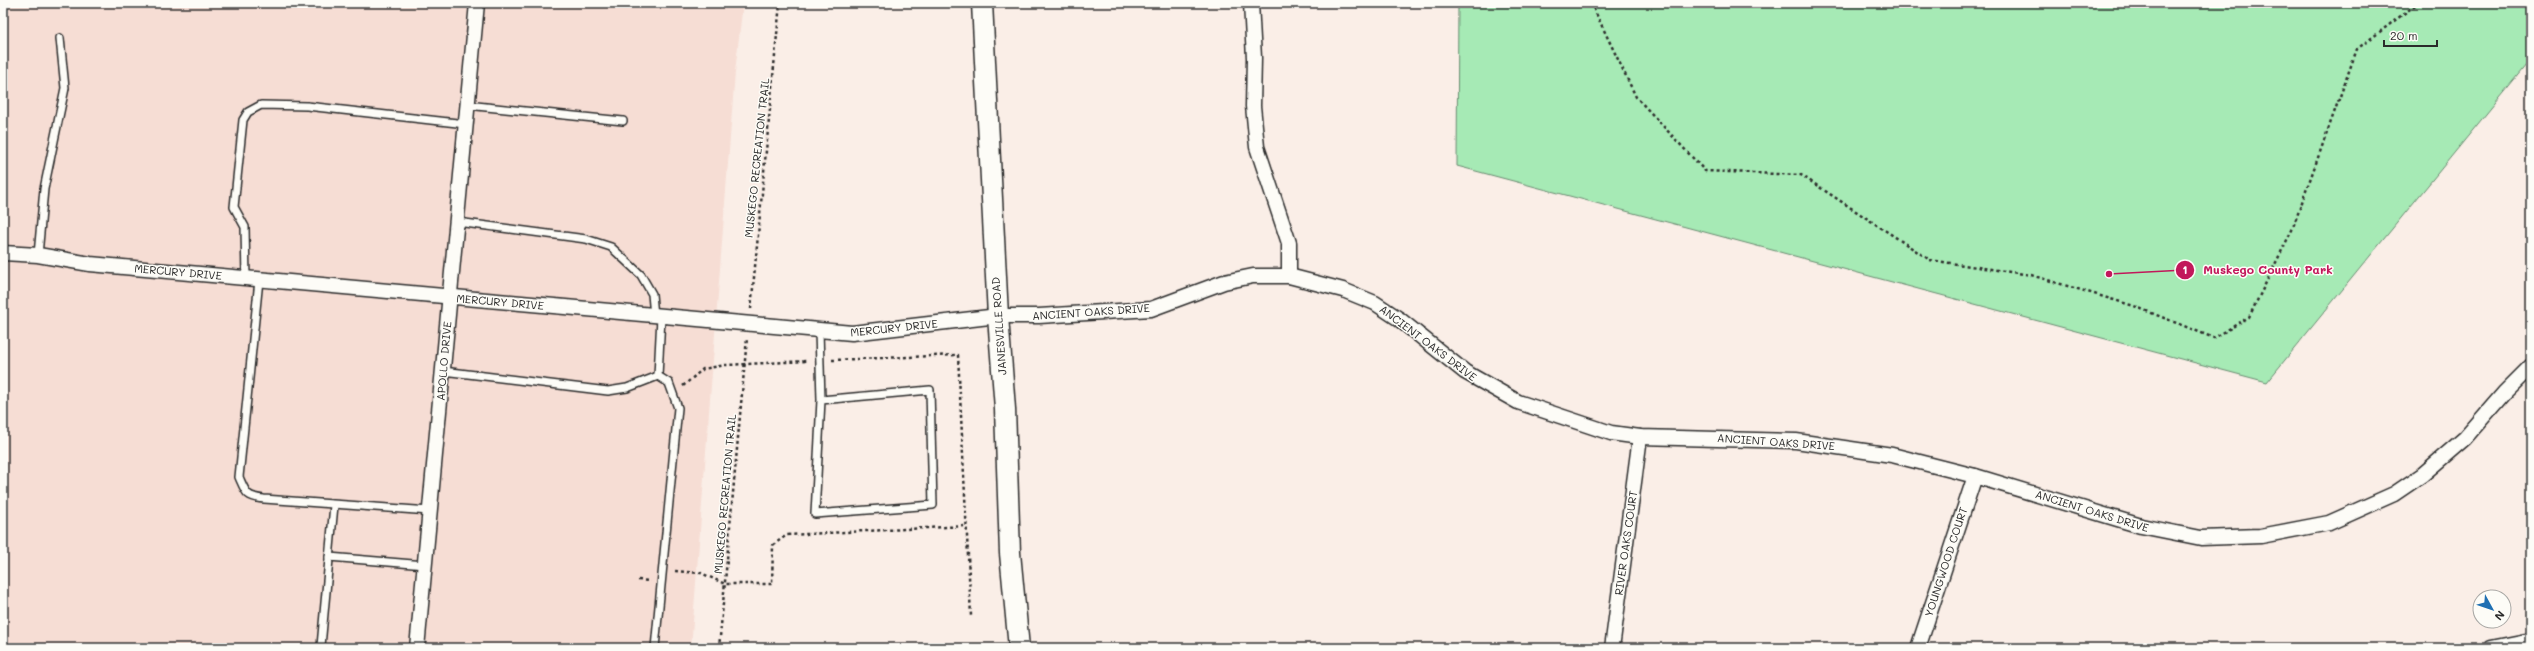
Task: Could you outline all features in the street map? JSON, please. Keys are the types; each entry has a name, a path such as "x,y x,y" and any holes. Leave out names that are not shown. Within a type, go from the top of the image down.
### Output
{"main road":[{"name":"JANESVILLE ROAD","path":"982,3 998,316 1005,409 1010,553 1019,648"}],"street":[{"name":"APOLLO DRIVE","path":"417,648 477,3"},
{"path":"1251,3 1254,58 1252,106 1257,148 1289,243 1289,276"},
{"name":"MERCURY DRIVE","path":"3,253 38,255 90,264 819,331 852,333 998,316"},
{"name":"ANCIENT OAKS DRIVE","path":"998,316 1039,316 1150,309 1224,282 1253,276 1289,276 1344,290 1375,304 1399,319 1465,372 1518,402 1611,432 1640,437 1752,438 1832,445 1892,455 1975,476 2169,533 2201,538 2229,538 2292,531 2329,523 2394,494 2422,475 2465,438 2508,388 2531,366"},
{"name":"RIVER OAKS COURT","path":"1612,648 1640,437"},
{"name":"YOUNGWOOD COURT","path":"1918,648 1975,476"},
{"path":"2491,648 2531,640"}],"lane":[{"path":"38,255 44,189 65,88 60,38"},
{"path":"430,511 251,498 245,491 239,477 253,279 245,227 234,207 243,120 248,112 260,105 307,106 466,124"},
{"path":"467,105 622,121"},
{"path":"457,222 586,239 611,247 641,276 652,294 658,316 658,376"},
{"path":"819,331 821,400 815,514 933,506 930,390 821,400"},
{"path":"443,371 608,391 627,388 658,376"},
{"path":"655,648 678,408 669,383 658,376"},
{"path":"323,648 321,646 334,504"},
{"path":"329,557 425,565"}],"path":[{"name":"MUSKEGO RECREATION TRAIL","path":"750,315 780,3"},
{"path":"1591,3 1636,97 1705,171 1801,175 1930,260 2030,275 2134,306 2214,338 2249,317 2286,243 2357,49 2418,3"},
{"name":"MUSKEGO RECREATION TRAIL","path":"719,648 747,341"},
{"path":"674,398 690,378 703,369 820,360 958,355 971,616"},
{"path":"638,580 648,581 672,571 701,574 725,584 772,584 773,545 787,535 966,526"}],"shaded area":[{"path":"3,3 743,3 735,72 691,648 3,648"}],"green space":[{"path":"1458,3 2531,3 2531,59 2267,382 1457,166"}],"place":[{"name":"Muskego County Park","path":"2109,274"}]}
